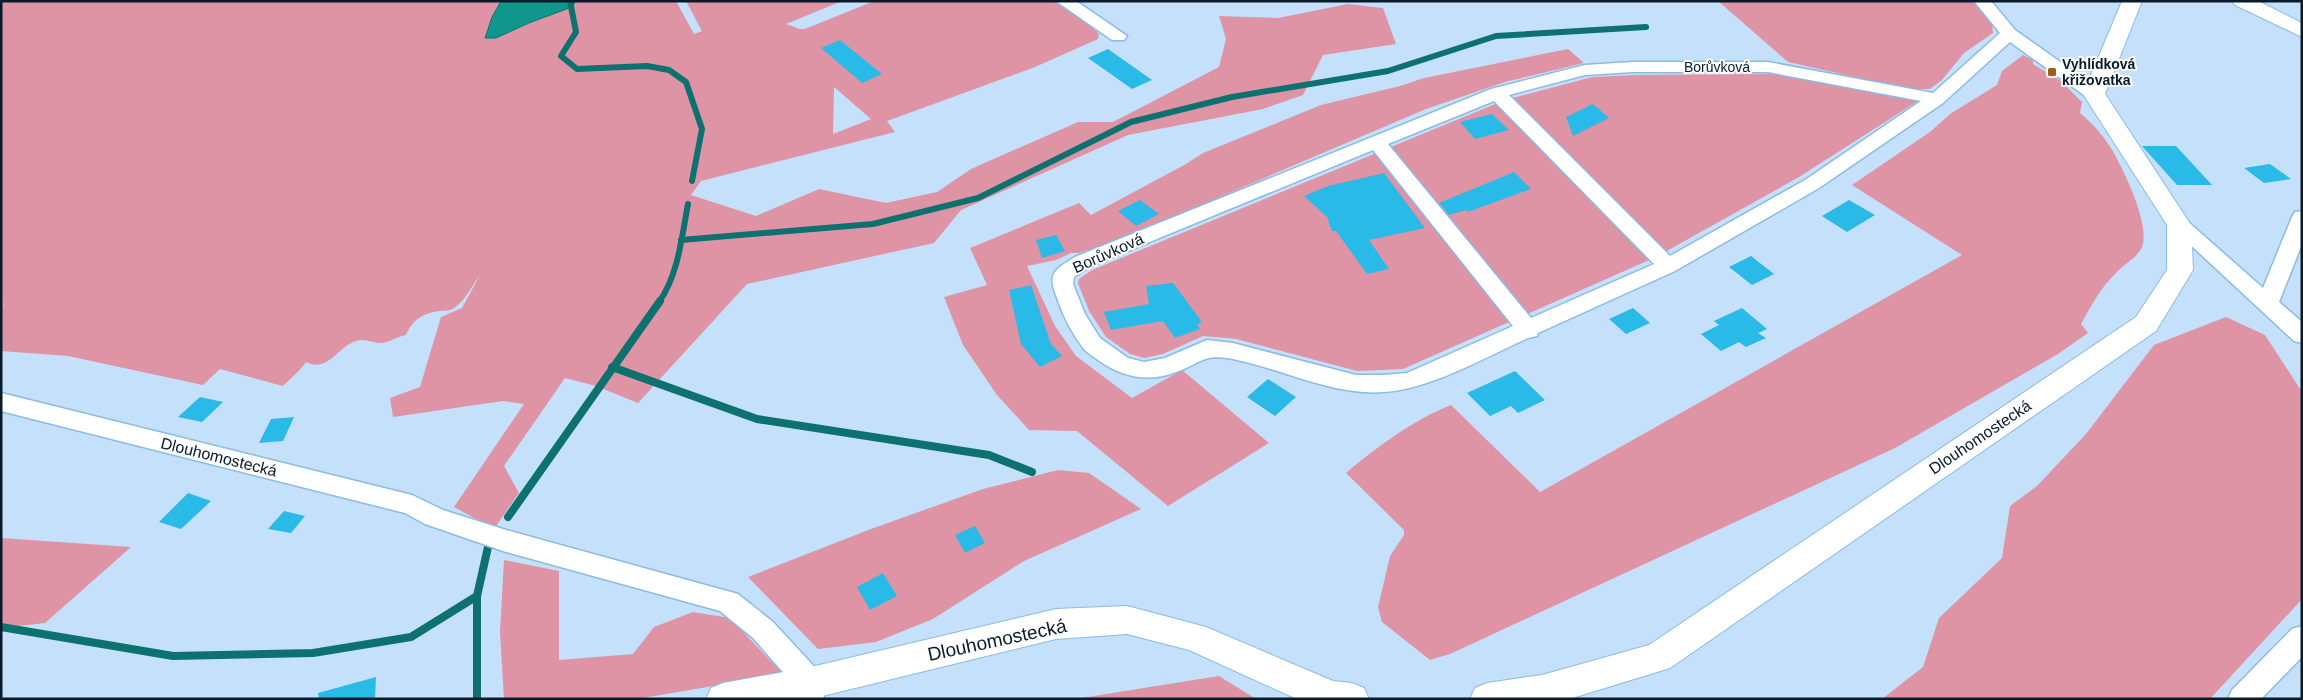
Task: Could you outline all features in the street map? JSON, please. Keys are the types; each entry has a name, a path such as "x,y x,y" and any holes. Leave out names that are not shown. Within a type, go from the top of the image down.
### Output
{"street":[{"path":"1064,1 1118,36"},
{"path":"1982,1 2009,34 2094,94 2178,225 2302,335"},
{"path":"2094,94 2132,1"},
{"path":"2243,2 2302,31"},
{"name":"Borůvková","path":"1937,99 1768,67 1633,67 1585,70 1496,93 1082,262 1064,274 1062,284 1074,315 1092,344 1121,365 1144,370 1169,366 1207,348 1233,351 1356,384 1410,381 1529,330 1668,266 1812,184 1937,99 2009,34"},
{"path":"1496,93 1668,266"},
{"path":"1376,142 1529,330"},
{"path":"2268,303 2302,217"},
{"name":"Dlouhomostecká","path":"1488,699 1542,691 1658,657 2146,324 2180,270 2178,225"},
{"name":"Dlouhomostecká","path":"1,402 412,505 434,516 506,541 728,602 763,630 810,691"},
{"name":"Dlouhomostecká","path":"723,699 810,691 1056,624 1127,620 1194,637 1331,697 1352,699"},
{"path":"2242,699 2302,638"}],"shaded area":[{"path":"1,1 501,1 492,17 485,38 496,38 572,7 576,1 676,1 694,34 702,31 686,1 842,1 786,24 805,29 874,1 1053,1 1091,26 1099,34 1098,39 1035,67 887,121 895,132 701,181 691,195 756,216 819,189 886,203 937,192 971,169 1078,122 1113,122 1219,67 1226,39 1219,16 1278,18 1348,4 1383,8 1396,44 1323,55 1303,95 1263,109 1128,135 961,210 934,243 747,284 638,403 596,386 565,378 504,466 519,493 494,529 454,507 524,404 503,401 393,417 390,398 420,387 441,317 462,308 480,275 458,305 452,309 433,312 419,318 411,325 406,335 383,343 356,341 343,348 326,362 314,365 306,362 283,386 220,369 203,385 68,356 1,351 1,308 6,303 1,307","holes":["834,87 871,119 833,134"]},
{"path":"501,1 576,1 572,7 496,38 485,38 492,17"},
{"path":"1718,1 1972,1 1992,23 1993,33 1964,53 1942,80 1930,89 1908,89 1788,62"},
{"path":"1568,49 1584,63 1505,82 1426,109 1126,237 1079,253 1071,253 1056,260 1027,266 1055,326 1076,356 1132,398 1182,370 1269,443 1168,506 1077,431 1029,430 997,395 963,345 944,297 987,285 970,248 1079,203 1091,215 1203,153 1321,105 1400,86 1424,78"},
{"path":"2023,55 2033,60 2033,64 2061,81 2082,102 2080,113 2097,129 2111,148 2135,198 2140,213 2144,239 2141,249 2111,278 2097,297 2081,324 2088,333 2058,354 1895,448 1450,654 1430,660 1382,622 1378,607 1390,556 1404,535 1404,530 1346,473 1396,435 1423,418 1451,405 1540,492 1962,255 1852,185 1930,132 1950,114 1997,85 2002,71"},
{"path":"1772,74 1799,77 1918,101 1799,177 1656,257 1403,369 1357,371 1236,339 1203,336 1163,354 1144,358 1130,354 1106,337 1089,311 1078,283 1079,279 1092,270 1505,100 1592,77"},
{"path":"2226,317 2265,335 2302,392 2302,599 2210,699 1882,699 1923,667 1939,618 2002,558 2010,506 2037,486 2086,434 2154,345"},
{"path":"1058,470 1089,473 1141,509 1024,561 933,619 876,642 818,649 748,577 871,529 983,489"},
{"path":"1,538 131,547 45,623 1,628"},
{"path":"504,560 559,571 559,660 633,654 654,627 693,612 730,618 783,674 637,699 504,699 500,632"},
{"path":"1219,676 1256,699 1075,699"}],"building":[{"path":"840,40 882,74 862,83 821,48"},
{"path":"1108,49 1152,80 1132,89 1088,58"},
{"path":"1593,104 1609,118 1573,136 1566,117"},
{"path":"1492,114 1509,130 1475,139 1460,122"},
{"path":"2142,146 2176,146 2212,185 2177,185"},
{"path":"2270,164 2291,179 2264,183 2244,168"},
{"path":"1514,172 1531,189 1468,212 1466,210 1449,215 1439,203"},
{"path":"1384,173 1425,228 1369,240 1389,269 1367,274 1336,231 1332,231 1327,217 1304,196 1328,186"},
{"path":"1140,200 1159,214 1136,226 1118,211"},
{"path":"1849,200 1875,215 1847,232 1822,216"},
{"path":"1056,235 1065,251 1042,258 1036,240"},
{"path":"1751,256 1774,274 1752,285 1729,267"},
{"path":"1173,283 1202,322 1197,324 1200,329 1175,338 1163,321 1111,330 1104,312 1149,304 1146,286"},
{"path":"1031,285 1051,344 1062,356 1040,367 1021,344 1009,290"},
{"path":"1633,308 1650,323 1626,334 1609,319"},
{"path":"1742,308 1767,329 1758,333 1766,338 1746,347 1739,342 1721,351 1701,334 1719,325 1714,321"},
{"path":"1515,371 1545,400 1518,413 1511,406 1490,416 1467,393"},
{"path":"1268,379 1296,397 1275,416 1247,397"},
{"path":"200,397 223,402 202,422 178,417"},
{"path":"294,417 283,441 259,443 271,419"},
{"path":"188,493 211,501 181,529 159,522"},
{"path":"284,511 305,516 291,533 268,529"},
{"path":"975,526 985,543 965,553 955,535"},
{"path":"883,573 897,596 870,610 857,587"},
{"path":"376,677 375,699 319,699 318,693"}],"waterway":[{"path":"570,1 576,32 561,56 577,69 647,66 669,70 686,82 702,129 692,181"},
{"path":"681,240 873,224 978,198 1131,122 1232,97 1388,71 1496,36 1646,27"},
{"path":"681,240 688,204"},
{"path":"659,302 671,280 681,240"},
{"path":"613,367 660,301"},
{"path":"508,517 613,367"},
{"path":"613,367 757,419 989,455 1032,472"},
{"path":"477,596 488,547"},
{"path":"1,627 173,656 313,653 411,637 477,596"},
{"path":"477,596 477,699"}],"place":[{"name":"Vyhlídková křižovatka","path":"2052,72"}]}
